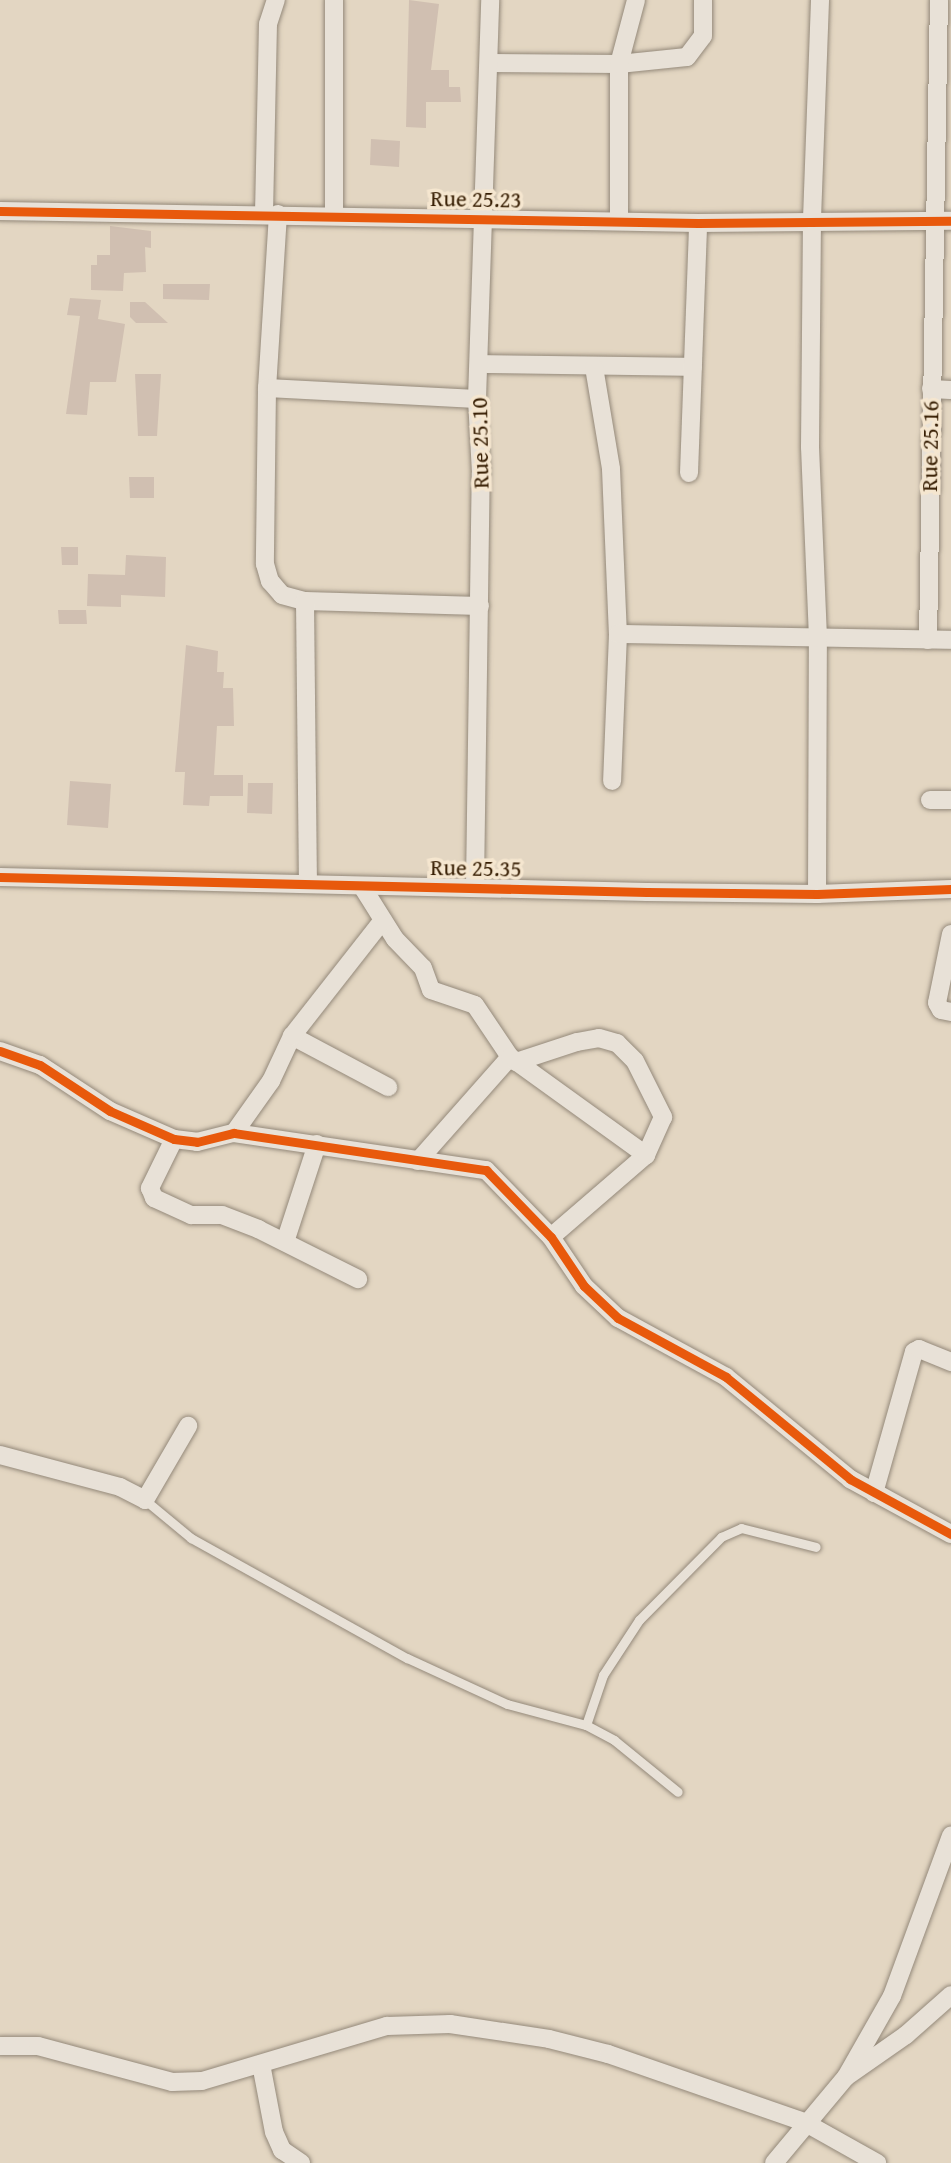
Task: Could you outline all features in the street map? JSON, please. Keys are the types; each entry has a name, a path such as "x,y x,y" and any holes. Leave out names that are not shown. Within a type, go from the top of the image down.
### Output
{"street":[{"path":"276,0 268,24 271,214 265,564 270,581 282,595 305,601 480,606"},
{"path":"334,0 334,215"},
{"name":"Rue 25.10","path":"475,885 480,606 477,399 481,364 482,219 490,0"},
{"path":"619,221 619,64 636,0"},
{"path":"488,63 619,64 687,57 703,36 703,0"},
{"path":"817,894 818,638 810,460 811,219 820,0"},
{"name":"Rue 25.16","path":"928,640 931,389 944,221 946,74 939,0"},
{"name":"Rue 25.23","path":"0,211 698,223 811,219 944,221"},
{"path":"689,473 698,223"},
{"path":"481,364 693,367"},
{"path":"594,367 611,470 618,634 612,780"},
{"path":"267,388 477,399"},
{"path":"931,389 951,390"},
{"path":"305,601 308,882"},
{"path":"618,634 951,640"},
{"path":"930,800 951,800"},
{"name":"Rue 25.35","path":"0,877 308,882 363,888 475,885 817,894 951,888"},
{"path":"363,888 383,920 422,968 431,990 475,1005 513,1059 646,1155"},
{"path":"234,1133 271,1081 292,1036 383,920"},
{"path":"951,934 937,1003 941,1010 951,1012"},
{"path":"292,1036 388,1087"},
{"path":"418,1161 513,1059 599,1038 617,1043 635,1061 663,1117 646,1155 551,1237"},
{"path":"0,1051 40,1065 110,1111 174,1139 197,1142 234,1133 486,1170 532,1223 551,1237 584,1286 618,1318 745,1390 823,1459 874,1493 951,1534"},
{"path":"174,1139 150,1188 154,1198 191,1215 222,1215 285,1242 358,1279"},
{"path":"285,1242 317,1144"},
{"path":"874,1493 914,1352 919,1349 951,1362"},
{"path":"0,1455 120,1488 145,1500 188,1426"},
{"path":"846,2077 892,1996 951,1836"},
{"path":"774,2163 804,2122 846,2077 906,2035 951,1994"},
{"path":"0,2046 38,2046 172,2082 202,2081 387,2026 450,2024 549,2039 608,2054 804,2122 877,2163"},
{"path":"261,2064 274,2132 282,2150 301,2163"}],"lane":[{"path":"145,1500 191,1538 440,1675 507,1704 586,1725 624,1747 678,1792"},
{"path":"586,1725 603,1675 639,1620 721,1536 741,1528 816,1547"}],"building":[{"path":"409,0 439,4 431,70 449,70 449,87 460,87 461,102 426,102 426,128 406,127"},
{"path":"371,139 400,141 399,167 370,165"},
{"path":"110,226 151,231 151,248 145,247 146,272 124,273 123,291 91,290 91,265 97,265 97,255 110,255"},
{"path":"163,284 210,284 209,300 163,299"},
{"path":"70,298 101,300 98,319 125,324 116,382 90,382 87,415 66,414 80,316 67,315"},
{"path":"130,302 145,302 168,323 136,323 130,317"},
{"path":"135,374 161,374 157,436 138,436"},
{"path":"129,477 154,477 154,498 130,498"},
{"path":"61,547 78,547 78,565 62,565"},
{"path":"126,555 166,557 165,597 121,595 121,607 87,606 88,574 125,575"},
{"path":"58,610 86,610 87,624 59,624"},
{"path":"186,645 218,651 217,672 224,672 223,688 233,688 234,726 217,726 214,775 243,775 243,796 210,796 209,806 183,805 185,772 175,772"},
{"path":"70,781 111,784 108,828 67,825"},
{"path":"248,783 273,783 272,814 247,813"}],"cycle path":[{"path":"0,211 698,223 951,221"},
{"path":"0,877 647,892 817,894 951,889"},
{"path":"0,1051 40,1065 110,1111 174,1139 197,1142 234,1133 486,1170 551,1237 584,1286 618,1318 726,1377 850,1479 951,1534"}]}
